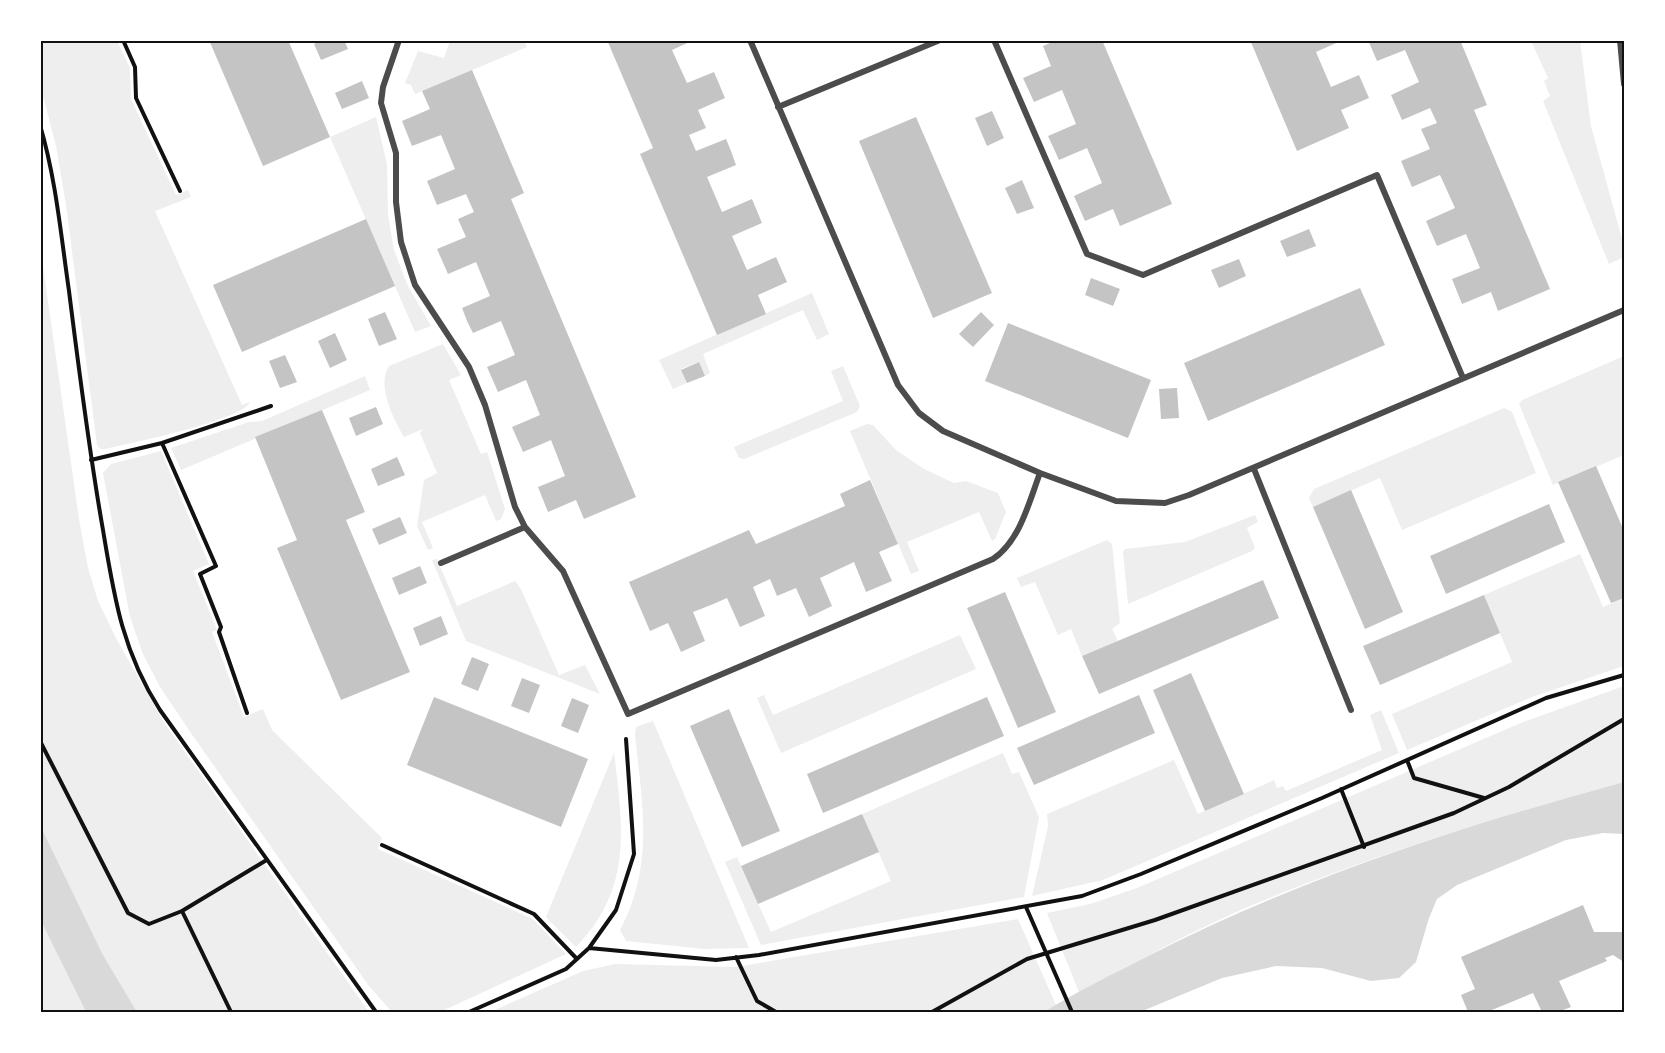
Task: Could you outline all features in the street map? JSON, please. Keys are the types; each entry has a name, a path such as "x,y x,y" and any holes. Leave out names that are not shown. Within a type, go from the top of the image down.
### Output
{"street":[{"path":"399,40 383,87 381,103 396,153 396,202 401,242 415,285 470,367 485,405 515,507 525,527 563,571 628,714 993,559 1004,552 1012,542 1040,473"},
{"path":"750,40 898,385 919,413 943,431 1040,473 1116,501 1136,504 1165,503 1254,469 1624,310"},
{"path":"778,107 940,40"},
{"path":"994,40 1087,254 1143,275 1377,174 1463,378"},
{"path":"1620,40 1624,84"},
{"path":"1254,469 1351,710"},
{"path":"441,563 525,527"}],"path":[{"path":"123,40 135,67 136,98 180,191"},
{"path":"40,125 61,237 90,460 118,618 127,647 150,694 265,861 376,1012"},
{"path":"90,460 162,443 271,406"},
{"path":"162,443 216,566 200,574 248,713"},
{"path":"589,948 716,960 1082,896 1141,874 1341,789 1546,698 1624,675"},
{"path":"469,1012 567,969 589,948 616,910 634,854 626,758 628,714"},
{"path":"932,1012 1027,959 1155,920 1242,887 1364,847 1485,798 1509,787 1624,719"},
{"path":"40,741 128,913 149,924 182,911 265,861"},
{"path":"1407,760 1414,778 1485,798"},
{"path":"1341,789 1364,847"},
{"path":"382,844 534,914 577,959"},
{"path":"1026,907 1072,1012"},
{"path":"182,911 231,1012"},
{"path":"736,957 757,1001 776,1012"}],"shaded area":[{"path":"40,41 117,41 130,68 131,99 176,195 188,190 191,197 155,211 242,405 250,402 243,409 207,423 159,437 105,449 100,449 97,445 66,205 56,146 41,88"},
{"path":"450,41 524,41 527,47 415,94 411,85 405,83 418,51 444,58"},
{"path":"1531,41 1580,41 1591,126 1624,246 1624,257 1609,264 1543,101 1550,96 1544,81 1548,78"},
{"path":"376,117 387,164 388,215 394,250 407,284 431,326 415,332 330,137"},
{"path":"40,245 79,519 88,568 98,601 117,640 163,721 369,1012 137,1012 103,955 41,827"},
{"path":"812,293 829,334 817,340 803,310 703,354 710,373 705,376 698,362 681,369 687,383 673,389 659,360"},
{"path":"443,344 461,375 449,380 481,454 487,452 505,509 501,519 496,521 485,495 422,522 433,548 428,550 417,526 424,480 437,473 420,433 423,429 404,437 388,402 384,383 389,366"},
{"path":"1624,356 1624,455 1553,485 1519,404 1522,400"},
{"path":"843,366 860,406 857,412 744,459 739,458 734,447 843,401 831,371"},
{"path":"365,376 370,390 181,470 171,448 249,422 262,421"},
{"path":"1504,408 1512,412 1536,473 1402,530 1380,478 1313,507 1309,498 1314,489"},
{"path":"867,424 873,425 896,450 924,469 954,483 966,481 998,493 1006,512 995,539 992,541 979,512 907,542 919,571 911,574 850,431"},
{"path":"161,451 209,564 193,571 217,630 212,632 244,717 263,709 272,730 382,838 378,849 533,919 566,954 440,1012 392,1012 369,986 193,736 160,687 143,654 130,617 103,473 111,464"},
{"path":"1255,515 1258,522 1247,528 1255,548 1252,551 1128,604 1123,552 1125,549 1185,542"},
{"path":"1107,540 1112,544 1120,623 1112,629 1118,641 1082,656 1071,629 1058,635 1035,582 1021,587 1017,578"},
{"path":"1580,554 1603,607 1624,598 1624,666 1532,697 1407,750 1392,714 1512,662 1484,595"},
{"path":"437,559 457,606 515,581 521,589 559,675 585,665 600,694 466,641 432,560"},
{"path":"960,635 976,669 781,753 757,698 764,695 773,715"},
{"path":"1624,686 1624,782 1435,838 1296,887 1206,926 1079,992 1047,913 1090,904 1137,888 1523,722"},
{"path":"1381,710 1399,753 1103,880 1032,896 1048,826 1047,814 1174,760 1198,814 1274,780 1277,788 1283,786 1286,791 1382,750 1370,715"},
{"path":"653,721 749,948 705,949 626,941 620,930 631,906 642,857 643,809 636,727"},
{"path":"614,753 620,806 620,856 607,903 594,925 576,947 546,917"},
{"path":"1003,753 1012,774 1019,772 1039,817 1024,897 761,945 725,862 737,857 771,932 891,881 862,814"},
{"path":"1624,782 1624,834 1603,833 1566,840 1457,885 1437,899 1416,962 1399,978 1371,981 1322,968 1276,966 1222,978 1140,1012 1044,1012 1148,956 1206,928 1322,879 1441,836"},
{"path":"41,827 103,955 137,1012 86,1012 41,921"},
{"path":"1018,919 1056,1005 1044,1012 490,1012 583,971 615,964 736,967"},
{"path":"41,921 86,1012 41,1012"}],"building":[{"path":"209,40 288,40 330,137 263,166"},
{"path":"321,40 344,40 348,49 321,60 314,44"},
{"path":"607,40 694,40 672,50 687,83 714,72 725,98 698,110 706,128 689,135 696,151 726,139 736,165 707,177 722,212 752,199 762,223 732,236 747,270 776,257 787,282 758,295 766,314 717,335 640,154 653,148"},
{"path":"1057,40 1102,40 1172,204 1120,226 1113,209 1085,221 1074,196 1102,183 1087,148 1059,160 1048,136 1076,124 1062,90 1034,102 1023,78 1051,66 1043,46"},
{"path":"1250,40 1343,40 1316,52 1331,87 1359,75 1369,98 1341,110 1349,128 1297,151"},
{"path":"1368,40 1460,40 1487,105 1474,110 1550,289 1498,311 1491,292 1462,304 1452,279 1480,268 1466,234 1437,246 1426,221 1455,208 1440,175 1412,187 1401,161 1430,149 1421,129 1437,123 1430,108 1402,120 1391,95 1419,82 1405,50 1377,61"},
{"path":"472,70 524,193 511,199 636,497 584,519 576,500 548,512 538,487 565,476 551,440 523,452 512,427 540,415 526,380 498,392 487,367 515,355 501,321 473,333 467,321 462,308 490,296 476,262 448,274 437,249 466,237 458,219 474,212 466,194 437,205 427,181 455,169 441,135 412,146 402,121 430,109 422,91"},
{"path":"362,81 369,98 342,109 335,93"},
{"path":"992,111 1004,138 987,146 975,118"},
{"path":"916,117 992,293 933,318 859,141"},
{"path":"1022,180 1034,208 1017,214 1005,188"},
{"path":"366,219 395,286 242,352 213,285"},
{"path":"1309,229 1316,246 1287,257 1280,241"},
{"path":"1239,259 1246,276 1219,288 1211,270"},
{"path":"1091,278 1120,289 1113,306 1085,295"},
{"path":"1360,288 1385,345 1208,421 1184,363"},
{"path":"385,312 397,339 379,346 368,319"},
{"path":"981,312 994,325 973,347 959,334"},
{"path":"1008,323 1151,380 1128,438 985,381"},
{"path":"335,333 347,360 330,368 318,341"},
{"path":"285,355 297,382 280,388 269,361"},
{"path":"699,362 705,376 687,383 681,370"},
{"path":"1177,388 1179,418 1161,419 1159,389"},
{"path":"376,407 383,424 356,436 349,418"},
{"path":"322,410 365,512 346,520 410,672 341,700 277,548 297,540 255,437"},
{"path":"397,457 405,475 378,486 371,469"},
{"path":"1596,466 1624,531 1624,598 1611,603 1558,482"},
{"path":"870,480 898,544 879,552 892,581 866,592 854,562 820,578 832,606 809,617 796,588 777,596 770,579 753,587 765,616 740,627 727,598 693,612 705,641 681,652 668,623 650,631 629,582 749,530 756,544 845,506 840,494"},
{"path":"1351,490 1403,612 1365,629 1313,507"},
{"path":"1549,504 1565,542 1446,594 1430,556"},
{"path":"400,517 407,533 379,545 372,529"},
{"path":"420,566 427,583 399,595 392,578"},
{"path":"1263,580 1279,618 1099,694 1082,656"},
{"path":"1005,592 1056,712 1018,728 967,608"},
{"path":"1484,595 1500,633 1380,685 1363,646"},
{"path":"441,616 448,634 420,646 413,628"},
{"path":"472,657 489,664 478,691 461,684"},
{"path":"1191,673 1244,794 1205,811 1153,690"},
{"path":"522,678 540,685 529,713 511,706"},
{"path":"1139,695 1155,733 1034,785 1017,748"},
{"path":"434,697 588,759 561,827 407,765"},
{"path":"987,697 1004,736 823,813 807,774"},
{"path":"572,698 589,705 578,733 561,726"},
{"path":"729,709 780,831 742,847 690,726"},
{"path":"862,814 879,852 758,904 741,866"},
{"path":"1583,905 1594,932 1624,932 1624,962 1613,955 1605,958 1607,961 1559,981 1571,1007 1558,1012 1542,1012 1533,993 1487,1012 1484,1010 1468,1012 1461,995 1475,989 1461,957"}]}
